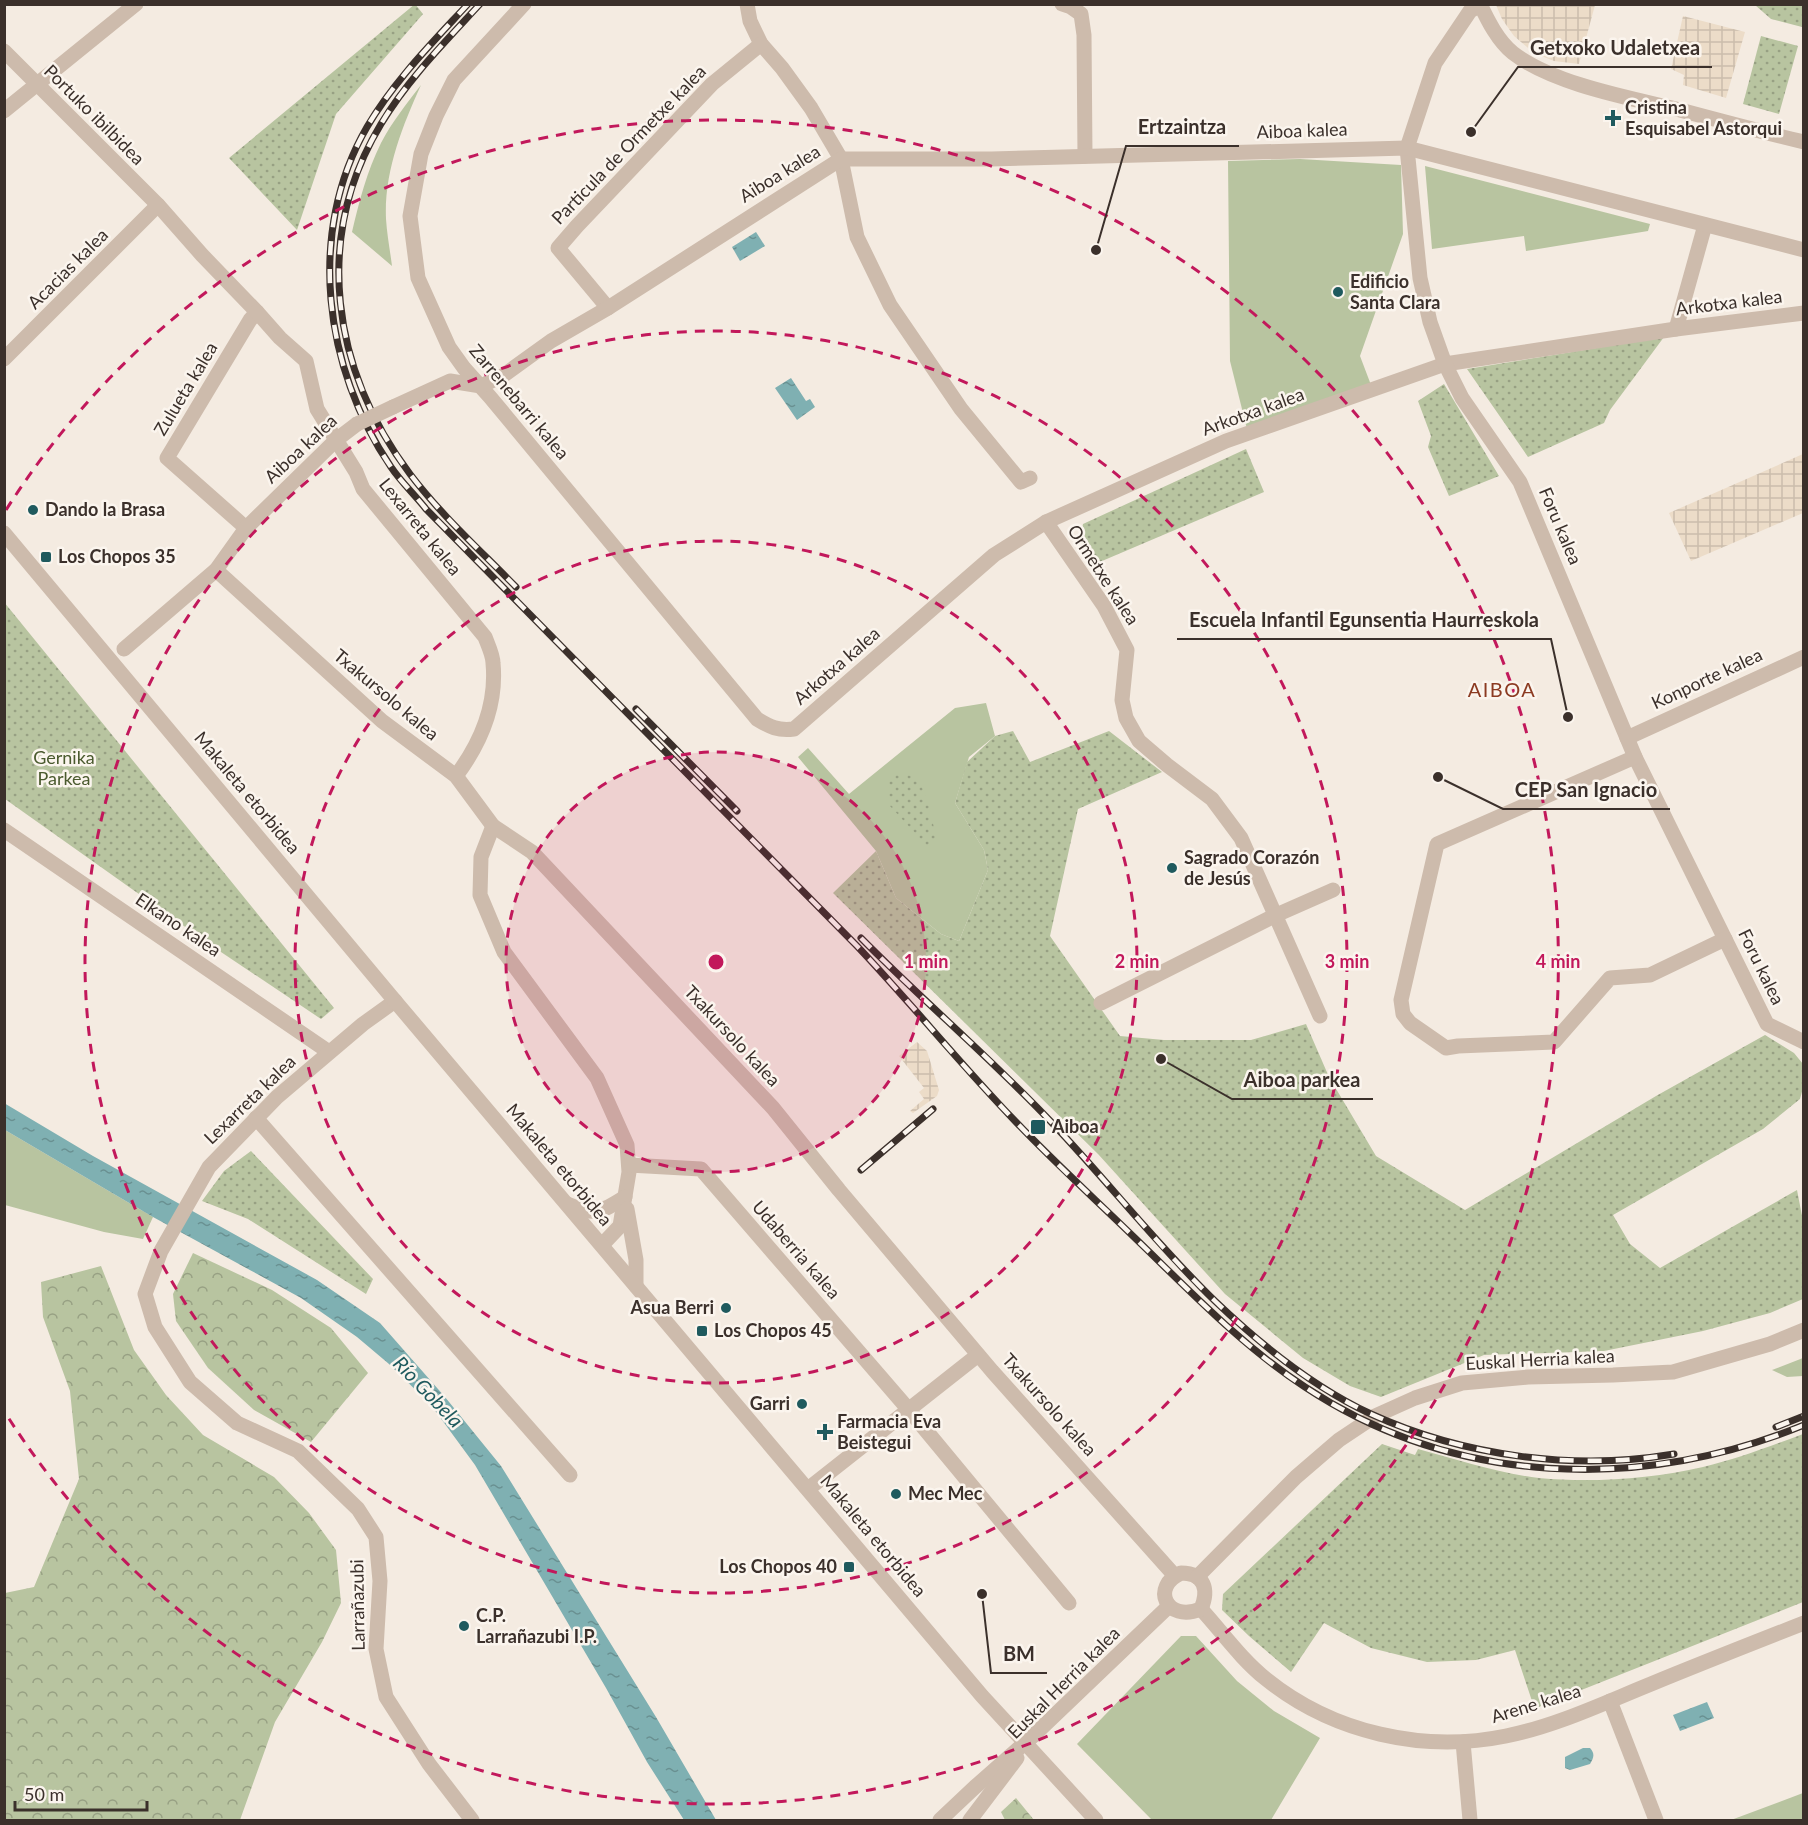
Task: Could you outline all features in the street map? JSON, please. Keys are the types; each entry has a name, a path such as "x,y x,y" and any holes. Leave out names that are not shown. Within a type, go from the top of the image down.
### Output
{"street":[{"path":"4,111 136,4"},
{"name":"Zarrenebarri kalea","path":"524,4 454,80 421,154 410,216 418,278 449,347 464,368 757,719 772,728 794,729"},
{"path":"747,4 750,21 761,44 812,108 841,159 857,237 890,305 961,409 1004,463 1021,482 1030,478"},
{"path":"1062,4 1071,6 1081,14 1084,35 1085,156"},
{"path":"1480,5 1492,28 1511,52 1534,67 1559,77 1649,103 1803,142"},
{"name":"Foru kalea","path":"1480,5 1470,11 1435,63 1407,148 1420,278 1430,322 1445,364 1462,398 1520,482 1635,757 1767,1024 1803,1042"},
{"name":"Particula de Ormetxe kalea","path":"608,308 558,248 712,84 761,44"},
{"name":"Portuko ibilbidea","path":"4,51 158,205 256,312"},
{"name":"Aiboa kalea","path":"124,649 216,570 246,528 336,440 357,424 450,381 481,386 504,375 551,341 608,308 841,159 992,159 1407,148 1803,250"},
{"name":"Acacias kalea","path":"4,359 158,205"},
{"path":"1676,329 1705,225"},
{"name":"Lexarreta kalea","path":"256,312 306,361 317,409 356,472 363,489 484,637 494,661 494,684 488,719 468,759 456,776"},
{"name":"Zulueta kalea","path":"246,528 167,458 256,312"},
{"name":"Arkotxa kalea","path":"794,729 994,555 1046,522 1226,441 1445,364 1676,329 1803,313"},
{"name":"Ormetxe kalea","path":"1046,522 1104,606 1127,650 1122,700 1126,718 1139,741 1212,799 1241,838 1320,1016"},
{"name":"Makaleta etorbidea","path":"4,533 394,1001 982,1696 1046,1764 1093,1819"},
{"name":"Txakursolo kalea","path":"216,570 382,721 456,776 493,826 532,852 773,1108 978,1354 1175,1576"},
{"name":"Konporte kalea","path":"1627,738 1803,657"},
{"path":"1635,757 1437,844 1401,1000 1403,1014 1410,1023 1446,1048 1554,1042 1610,978 1650,975 1725,939"},
{"path":"493,826 481,857 480,895 504,952 597,1078 627,1145 629,1165 620,1226 602,1245"},
{"name":"Elkano kalea","path":"4,830 329,1052"},
{"path":"1101,1003 1274,916 1333,890"},
{"name":"Lexarreta kalea","path":"161,1251 209,1167 277,1097 329,1052 394,1001"},
{"path":"256,1118 570,1475"},
{"name":"Udaberria kalea","path":"629,1165 701,1169 909,1410 1069,1603"},
{"path":"567,1204 588,1213 607,1208 625,1197"},
{"path":"625,1197 636,1260 636,1286"},
{"name":"Larrañazubi","path":"161,1251 145,1294 155,1328 190,1382 237,1423 298,1451 358,1509 376,1537 380,1581 376,1650 386,1697 429,1764 472,1821"},
{"name":"Euskal Herria kalea","path":"1197,1577 1296,1477 1339,1440 1375,1416 1415,1398 1462,1383 1517,1378 1673,1372 1770,1344 1803,1330"},
{"path":"808,1490 978,1354"},
{"path":"1188,1573 1197,1577 1206,1590 1201,1609 1187,1614 1180,1613 1169,1606 1165,1593 1169,1580 1188,1573"},
{"name":"Euskal Herria kalea","path":"970,1821 1034,1735 1169,1606"},
{"name":"Arene kalea","path":"1201,1609 1266,1679 1307,1706 1339,1722 1365,1731 1401,1738 1463,1742 1507,1736 1555,1722 1803,1623"},
{"path":"1610,1701 1656,1821"},
{"path":"940,1821 1034,1735"},
{"path":"1463,1742 1470,1821"}],"green space":[{"path":"415,4 423,14 336,114 297,230 229,158"},
{"path":"1755,5 1803,5 1802,27 1771,19"},
{"path":"1761,36 1798,46 1779,114 1743,104"},
{"path":"421,85 401,133 388,184 386,219 392,266 352,232 368,176 381,143"},
{"path":"1300,159 1401,165 1403,234 1360,356 1371,385 1248,433 1230,361 1228,161"},
{"path":"1425,166 1650,224 1648,231 1526,251 1524,236 1432,249"},
{"path":"1664,337 1610,410 1604,423 1528,457 1467,369"},
{"path":"1444,384 1499,476 1449,496 1428,447 1431,436 1418,401"},
{"path":"1246,449 1264,492 1095,564 1080,541 1083,524"},
{"name":"Gernika Parkea","path":"4,602 334,1008 321,1019 215,948 5,799"},
{"path":"986,703 995,736 969,757 955,803 984,850 988,870 959,941 941,934 896,898 876,851 798,757 808,748 849,794 955,708"},
{"path":"1013,731 1030,762 1109,731 1162,772 1078,809 1050,936 1120,1036 1164,1040 1251,1040 1306,1024 1329,1077 1376,1156 1465,1210 1656,1096 1765,1035 1794,1053 1803,1064 1803,1088 1800,1099 1763,1129 1613,1215 1630,1244 1660,1268 1797,1190 1803,1221 1803,1299 1770,1313 1703,1331 1604,1351 1484,1355 1381,1397 1350,1386 1303,1358 1225,1294 1098,1154 833,893 876,851 896,898 941,934 959,941 988,870 984,850 955,803 967,762 995,736"},
{"path":"906,774 919,779 929,806 937,841 933,847 927,846 890,806 887,797 887,781 895,775"},
{"path":"5,1130 153,1217 143,1239 104,1232 5,1205"},
{"path":"251,1151 373,1279 366,1294 248,1219 202,1201 224,1171"},
{"path":"193,1253 272,1290 331,1328 368,1373 311,1442 254,1410 208,1368 176,1321 173,1294"},
{"path":"101,1266 134,1350 166,1395 203,1435 274,1477 309,1513 336,1550 341,1603 322,1642 275,1722 240,1820 5,1820 5,1593 34,1587 79,1479 70,1391 43,1317 41,1282"},
{"path":"1803,1358 1803,1376 1787,1377 1772,1370"},
{"path":"1803,1434 1803,1602 1536,1708 1515,1650 1476,1660 1427,1662 1371,1648 1324,1623 1291,1672 1222,1610 1223,1594 1382,1444 1415,1455 1418,1449 1524,1476 1600,1480 1642,1477 1703,1467"},
{"path":"1181,1636 1196,1636 1237,1681 1274,1711 1320,1738 1271,1820 1152,1820 1077,1744"},
{"path":"1803,1793 1803,1820 1731,1820"},
{"path":"1016,1798 1034,1820 1005,1820 1001,1812"}],"shaded area":[{"path":"1496,5 1595,5 1579,64 1554,61 1534,53 1514,36 1502,19"},
{"path":"1683,16 1745,32 1726,98 1683,85 1684,75 1671,69"},
{"path":"1803,454 1803,513 1691,561 1669,513"},
{"path":"917,1042 927,1051 939,1090 937,1096 913,1113 910,1111 924,1099 919,1092 924,1088 899,1056"}],"water":[{"path":"756,232 765,246 740,261 732,247"},
{"path":"791,378 806,401 810,399 815,407 797,420 775,388"},
{"name":"Río Gobela","path":"4,1103 93,1156 317,1280 380,1323 445,1397 501,1466 656,1717 716,1820 684,1820 647,1762 475,1465 431,1405 357,1337 301,1298 153,1217 5,1130"},
{"path":"1707,1702 1714,1718 1680,1731 1673,1715"},
{"path":"1583,1748 1590,1748 1593,1752 1590,1764 1570,1770 1565,1768 1565,1757"}],"railway":[{"path":"468,4 401,78 367,127 348,168 336,211 330,255 331,300 338,344 350,387 368,429 391,467 426,509 857,946 1045,1152 1238,1336 1305,1387 1363,1420 1423,1444 1486,1460 1549,1468 1614,1469 1678,1461 1742,1447 1804,1425"},
{"path":"480,4 403,92 381,124 359,168 345,212 339,257 340,303 348,348 363,391 384,434 410,474 435,504 516,587"},
{"path":"636,709 737,811"},
{"path":"861,938 1031,1101 1215,1301 1269,1349 1308,1378 1371,1414 1406,1428 1481,1450 1558,1460 1597,1461 1674,1454"},
{"path":"861,1170 933,1109"},
{"path":"1776,1427 1804,1416"}],"place":[{"name":"Cristina Esquisabel Astorqui","path":"1613,118"},
{"name":"Getxoko Udaletxea","path":"1471,132"},
{"name":"Ertzaintza","path":"1096,250"},
{"name":"Edificio Santa Clara","path":"1338,292"},
{"name":"Dando la Brasa","path":"33,510"},
{"name":"Los Chopos 35","path":"46,557"},
{"name":"Escuela Infantil Egunsentia Haurreskola","path":"1568,717"},
{"name":"CEP San Ignacio","path":"1438,777"},
{"name":"Sagrado Corazón de Jesús","path":"1172,868"},
{"name":"Aiboa parkea","path":"1161,1059"},
{"name":"Aiboa","path":"1038,1127"},
{"name":"Asua Berri","path":"726,1308"},
{"name":"Los Chopos 45","path":"702,1331"},
{"name":"Garri","path":"802,1404"},
{"name":"Farmacia Eva Beistegui","path":"825,1432"},
{"name":"Mec Mec","path":"896,1494"},
{"name":"Los Chopos 40","path":"849,1567"},
{"name":"BM","path":"982,1594"},
{"name":"C.P. Larrañazubi I.P.","path":"464,1626"}],"district":[{"name":"AIBOA","path":"1502,690"}]}
